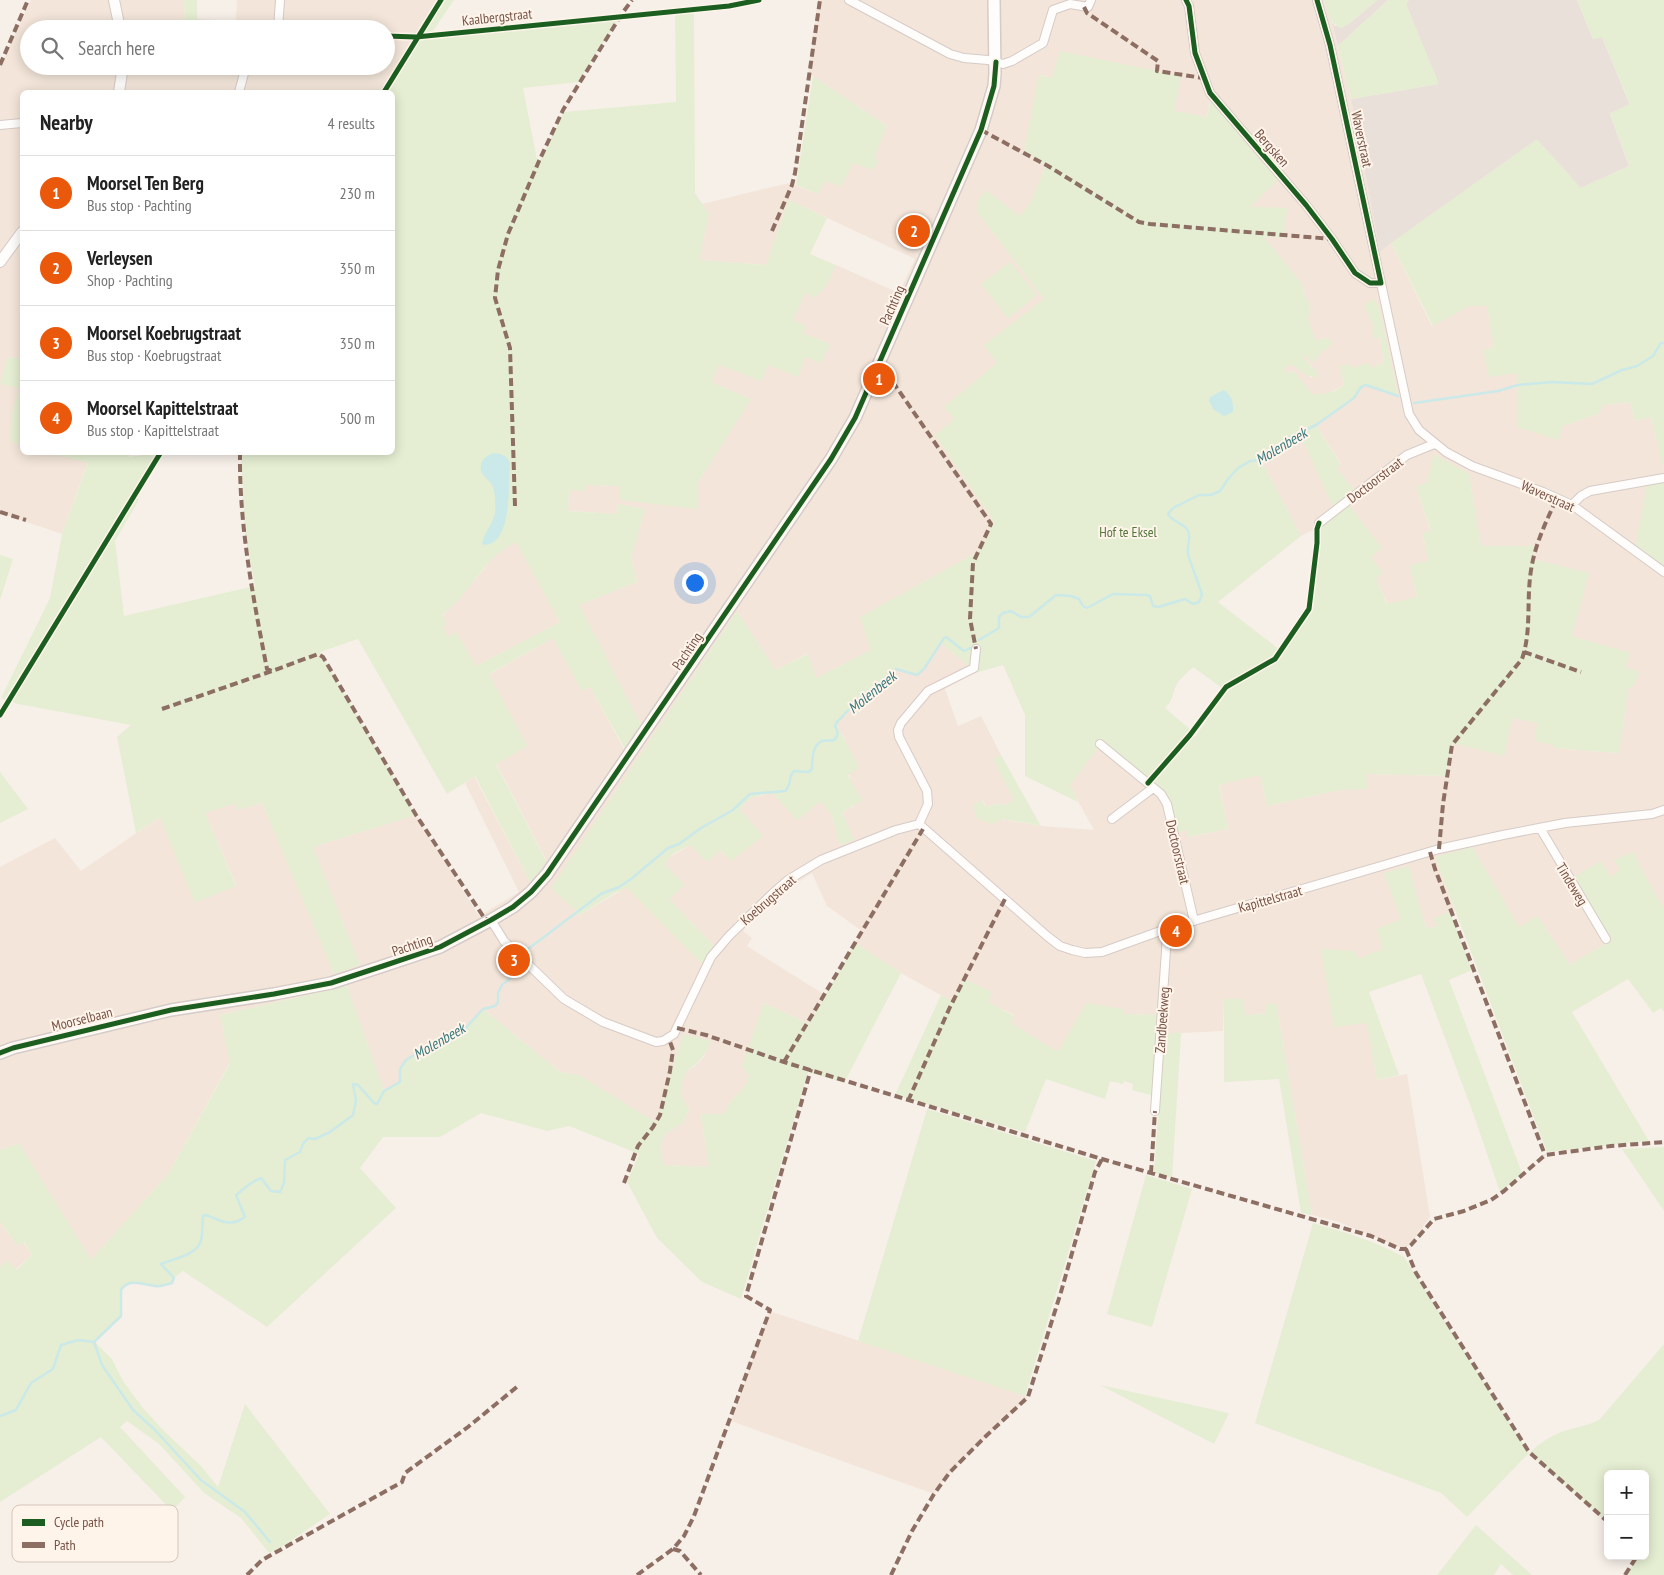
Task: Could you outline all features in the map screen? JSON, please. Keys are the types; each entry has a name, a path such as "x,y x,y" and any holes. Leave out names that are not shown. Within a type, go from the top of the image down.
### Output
{"main road":[{"name":"Pachting","path":"171,1010 274,994 331,982 440,947 513,907 531,892 547,874 666,703 846,434 981,130 994,86 996,62 994,0"},
{"name":"Moorselbaan","path":"0,1053 13,1048 171,1010"}],"street":[{"path":"114,0 118,20"},
{"path":"279,20 280,0"},
{"path":"849,0 950,54 1003,64 1044,43 1053,10 1070,4 1088,6 1091,0"},
{"name":"Bergsken","path":"1186,0 1189,6 1195,53 1210,93 1306,205 1355,273 1370,283 1381,283"},
{"name":"Waverstraat","path":"1317,0 1330,45 1409,414 1419,430 1434,444 1472,466 1543,492 1572,505 1664,572"},
{"path":"119,90 122,75"},
{"path":"240,90 244,75"},
{"path":"0,125 20,123"},
{"path":"0,262 20,235"},
{"name":"Doctoorstraat","path":"1320,523 1407,455 1434,444"},
{"path":"1572,505 1581,496 1590,491 1664,478"},
{"path":"919,824 928,804 927,791 899,737 900,723 933,687 974,668 976,649"},
{"name":"Doctoorstraat","path":"1100,744 1161,794 1167,804 1194,921"},
{"path":"1112,818 1153,788"},
{"name":"Kapittelstraat","path":"919,824 1060,946 1085,953 1102,952 1166,929 1430,852 1540,828 1602,818 1652,814 1664,810"},
{"name":"Koebrugstraat","path":"492,920 504,941 564,999 603,1022 656,1042 663,1041 669,1039 674,1034 711,957 729,936 788,880 821,860 896,830 919,824"},
{"name":"Tindeweg","path":"1540,828 1606,939"},
{"name":"Zandbeekweg","path":"1155,1111 1166,929"}],"shaded area":[{"path":"31,0 184,0 185,20 22,20"},
{"path":"237,0 437,0 395,69 395,20 236,20"},
{"path":"818,0 1324,0 1332,22 1351,99 1380,251 1391,243 1432,326 1469,306 1487,305 1494,347 1483,350 1489,376 1517,373 1518,385 1563,426 1598,414 1604,405 1630,402 1635,421 1651,417 1664,470 1664,481 1636,545 1664,566 1664,908 1657,898 1621,870 1611,877 1571,880 1610,941 1570,965 1537,916 1519,927 1435,857 1455,911 1435,918 1437,926 1427,929 1409,866 1402,919 1384,949 1358,959 1377,1080 1407,1074 1430,1217 1406,1247 1400,1248 1339,1222 1312,1215 1276,1003 1266,1013 1244,1015 1224,999 1223,1031 1181,1033 1164,1033 1159,1015 1123,1014 1123,1009 1058,1052 1010,1023 1014,1015 987,1002 991,992 964,979 953,1002 901,973 855,943 862,931 827,906 812,873 785,891 743,931 752,938 747,946 825,995 809,1024 764,1003 746,1085 730,1102 724,1114 701,1115 709,1167 663,1165 661,1148 663,1137 683,1123 689,1109 682,1099 680,1089 682,1080 687,1070 694,1067 703,1058 711,1041 683,1035 657,1124 579,1075 560,1072 483,1009 464,1030 445,1038 434,1048 419,1052 400,1069 400,1082 384,1091 347,986 220,1015 230,1062 169,1173 90,1261 19,1143 0,1150 0,867 55,838 81,871 160,817 195,902 236,885 205,813 236,803 237,810 262,803 334,973 360,965 313,847 416,815 479,916 519,892 465,783 474,776 530,882 546,860 496,763 527,746 488,675 553,638 582,691 590,687 624,749 642,727 579,605 637,582 631,558 645,509 618,504 617,514 568,511 569,490 585,485 697,484 751,399 711,382 719,364 761,381 768,365 805,357 830,344 803,333 793,320 805,293 818,294 826,286 836,265 899,293 915,259 789,200 766,265 699,260 709,214 702,204 789,183 818,194 825,180 841,185 853,162 878,161 874,158 887,126 813,76 808,75","holes":["1040,75 1052,78 1180,76 1173,111 1207,117 1210,101 1279,178 1250,207 1264,237 1302,284 1305,297 1310,304 1308,319 1315,340 1329,338 1315,361 1306,355 1303,357 1314,369 1312,378 1291,364 1284,369 1286,374 1292,371 1312,394 1320,395 1329,393 1344,385 1340,366 1351,369 1371,368 1384,363 1380,337 1374,338 1374,330 1366,305 1378,306 1398,395 1366,385 1361,387 1354,398 1316,425 1341,464 1337,469 1354,491 1334,506 1299,432 1284,440 1268,456 1261,460 1301,536 1321,526 1382,548 1370,557 1382,573 1376,578 1388,605 1417,597 1410,565 1428,561 1423,534 1431,531 1416,487 1427,482 1434,455 1469,474 1481,546 1533,546 1533,559 1588,573 1572,636 1629,653 1624,667 1635,684 1628,689 1619,753 1553,748 1554,745 1537,723 1512,718 1453,743 1446,776 1366,774 1366,789 1340,790 1267,806 1260,775 1219,784 1228,829 1189,837 1187,830 1176,833 1161,789 1102,743 1069,785 1094,830 1041,826 1001,819 973,805 984,801 985,807 998,804 1006,805 1014,800 994,760 1001,755 981,716 958,726 945,689 972,674 969,666 941,643 934,653 896,669 858,700 836,725 844,737 854,806 842,812 853,840 840,845 832,816 821,801 797,819 773,794 769,794 752,797 740,810 731,861 720,850 707,861 690,845 665,861 669,899 714,946 702,964 627,887 578,916 576,911 552,888 737,611 775,670 807,654 816,678 871,650 860,617 981,550 994,521 935,435 955,419 945,407 997,363 985,345 1044,299 978,213 977,202 986,191 1020,217 1031,202 1046,165 1024,153"]},
{"path":"1377,0 1388,0 1338,46 1332,22 1335,26 1349,24"},
{"path":"1409,0 1577,0 1593,39 1602,37 1630,105 1610,114 1629,166 1581,188 1391,243 1380,252 1351,99 1438,84 1406,4"},
{"path":"20,24 20,75 391,75 382,90 20,90 20,359 8,357 0,384 0,67"},
{"path":"0,384 20,387 13,409 10,441 20,444 20,455 59,455 88,462 62,534 0,513"},
{"path":"517,542 560,622 476,666 456,633 448,637 443,627 442,616 492,559 507,546"},
{"path":"0,1222 18,1246 23,1242 32,1255 15,1270 8,1261 0,1267"},
{"path":"769,1311 1028,1397 950,1472 934,1494 731,1421"}],"green space":[{"path":"184,0 197,0 197,20 185,20"},
{"path":"445,0 454,0 431,34 423,35"},
{"path":"1324,0 1377,0 1349,24 1341,28 1331,20"},
{"path":"1388,0 1409,0 1406,4 1439,84 1351,99 1338,46"},
{"path":"1577,0 1664,0 1664,470 1651,417 1635,421 1630,402 1604,405 1598,414 1563,426 1558,440 1517,427 1517,373 1489,377 1483,350 1494,347 1487,306 1469,306 1433,326 1391,243 1537,139 1581,188 1629,166 1610,113 1630,104 1602,37 1593,39"},
{"path":"694,12 695,193 709,214 699,260 766,265 789,200 827,218 810,254 836,265 826,286 816,298 805,293 793,320 806,326 803,333 830,344 821,363 805,357 798,377 768,365 761,381 719,365 711,382 751,399 697,484 697,509 621,500 619,486 586,485 584,491 569,490 568,511 617,514 618,504 645,509 631,558 637,582 579,605 642,727 625,749 590,687 582,691 553,638 489,674 527,746 496,764 546,861 530,882 475,776 447,794 358,639 320,652 416,815 313,847 360,965 334,974 262,803 237,810 236,803 205,813 236,886 195,903 160,817 136,833 117,737 131,725 18,704 1,698 50,598 62,534 88,463 58,455 129,455 129,457 158,455 133,496 139,500 115,541 124,616 255,586 245,534 241,455 395,455 395,90 382,90 392,75 395,75 395,70 414,40 619,19 578,82 523,88 538,165 564,112 676,102 675,13","holes":["516,542 560,622 476,666 456,632 448,637 443,627 446,623 442,615 459,599 481,571 500,552"]},
{"name":"Hof te Eksel","path":"1060,51 1181,76 1174,111 1207,117 1211,100 1279,179 1250,207 1287,208 1284,238 1264,237 1302,284 1305,297 1310,304 1308,319 1315,340 1330,338 1331,344 1326,350 1322,350 1315,361 1311,362 1306,355 1303,357 1318,374 1317,378 1306,375 1291,364 1284,369 1286,374 1292,371 1296,374 1312,394 1325,394 1333,392 1344,385 1340,366 1350,364 1351,368 1369,363 1371,368 1384,363 1380,337 1374,338 1372,330 1374,329 1365,305 1373,299 1379,306 1398,396 1366,385 1361,387 1354,398 1316,425 1341,465 1337,469 1355,491 1333,507 1299,432 1284,440 1268,456 1261,460 1301,536 1218,602 1280,650 1273,658 1222,688 1193,667 1178,682 1165,708 1191,730 1150,779 1102,743 1070,785 1078,802 1025,776 1025,715 1003,665 972,674 969,666 941,643 924,669 917,675 896,669 858,700 837,725 859,768 848,775 862,801 842,812 854,840 840,845 832,816 821,801 797,820 773,794 768,794 750,799 740,810 763,836 731,861 720,850 707,862 690,845 669,858 665,865 685,885 669,899 714,946 702,964 627,888 615,893 578,916 576,911 551,888 737,611 775,670 808,654 816,678 871,650 860,617 981,550 994,521 935,435 955,419 944,407 997,363 984,345 1044,299 978,213 977,202 986,190 1020,216 1031,202 1046,165 1024,153 1039,75 1052,78"},
{"path":"813,76 887,126 874,158 878,161 873,170 853,163 841,186 825,181 818,194 796,185"},
{"path":"1010,262 1037,295 1008,318 981,284"},
{"path":"8,357 20,359 20,388 0,384"},
{"path":"20,388 20,444 9,441 13,409"},
{"path":"1434,454 1469,474 1481,546 1533,546 1533,559 1589,573 1572,636 1630,653 1625,667 1639,672 1635,684 1628,689 1619,753 1553,748 1553,745 1535,741 1537,723 1512,718 1504,756 1453,743 1446,776 1366,774 1367,789 1340,790 1267,806 1260,775 1219,785 1228,829 1188,837 1187,830 1176,833 1161,789 1153,782 1193,735 1195,737 1225,693 1276,661 1313,609 1321,526 1348,504 1382,548 1371,557 1383,573 1376,578 1387,604 1417,597 1410,565 1428,561 1423,533 1431,530 1416,487 1427,482"},
{"path":"1664,481 1664,566 1636,545 1647,484"},
{"path":"0,555 13,559 0,600"},
{"path":"1001,755 1041,826 1002,819 992,824 977,819 973,805 983,801 985,807 998,804 1006,805 1014,800 993,759"},
{"path":"0,772 28,809 0,823"},
{"path":"1472,847 1519,927 1537,916 1570,965 1610,941 1571,879 1601,861 1611,877 1620,870 1614,860 1633,852 1664,908 1664,1012 1661,1008 1653,1013 1628,979 1572,1012 1649,1141 1547,1152 1435,857"},
{"path":"1409,866 1427,929 1437,926 1434,918 1450,912 1472,970 1449,980 1522,1173 1500,1192 1473,1113 1421,974 1369,992 1399,1075 1377,1080 1367,1023 1334,1027 1321,949 1355,951 1358,959 1383,949 1377,929 1401,919 1384,873"},
{"path":"855,943 901,973 844,1083 808,1072 741,1299 702,1282 657,1238 627,1182 639,1154 569,1126 547,1131 481,1113 440,1137 383,1137 360,1168 396,1208 267,1327 183,1271 174,1278 172,1283 158,1287 128,1283 121,1290 121,1316 95,1342 112,1359 123,1381 142,1407 201,1466 218,1487 245,1404 330,1514 286,1544 269,1553 241,1518 204,1493 159,1444 127,1421 120,1427 185,1497 178,1505 166,1505 101,1437 0,1502 0,1267 8,1260 16,1270 32,1255 24,1242 18,1246 0,1222 0,1150 19,1143 91,1260 169,1173 230,1063 220,1015 347,986 384,1091 399,1082 400,1069 406,1060 419,1052 434,1048 445,1038 464,1030 483,1009 560,1072 579,1075 657,1123 683,1034 711,1041 702,1058 696,1065 687,1070 682,1081 681,1095 689,1109 683,1123 663,1137 661,1148 663,1165 709,1167 701,1114 724,1114 730,1102 746,1085 749,1076 742,1066 764,1003 809,1024"},
{"path":"964,979 992,992 988,1002 1014,1016 1011,1023 1058,1052 1086,1003 1123,1009 1123,1014 1160,1015 1154,1096 1132,1090 1133,1084 1124,1081 1123,1084 1110,1081 1105,1099 1046,1079 1025,1132 895,1095 941,995 953,1002"},
{"path":"1224,999 1243,999 1245,1015 1266,1013 1265,1005 1276,1003 1312,1215 1301,1213 1279,1079 1224,1082"},
{"path":"1164,1033 1181,1033 1172,1178 1154,1173"},
{"path":"927,1109 1096,1161 1025,1396 858,1341"},
{"path":"1664,1147 1664,1211 1622,1149"},
{"path":"1146,1175 1192,1189 1152,1327 1107,1314"},
{"path":"1313,1223 1348,1233 1404,1257 1529,1453 1467,1517 1441,1493 1255,1423"},
{"path":"1664,1344 1664,1575 1626,1575 1636,1560 1649,1560 1649,1470 1604,1470 1604,1519 1529,1453 1555,1435 1600,1419"},
{"path":"1100,1385 1229,1413 1214,1444"},
{"path":"1476,1525 1532,1575 1513,1575 1501,1564 1494,1575 1437,1575"}],"water":[{"path":"1223,390 1230,396 1233,409 1233,412 1224,416 1213,409 1209,400 1210,397"},
{"path":"494,453 501,454 509,460 509,497 505,523 500,534 494,542 485,545 482,544 494,516 495,494 493,487 482,472 481,465 487,456"}],"waterway":[{"name":"Molenbeek","path":"1414,403 1498,391 1518,385 1552,382 1592,384 1622,370 1637,366 1653,356 1661,343 1664,343"},
{"name":"Molenbeek","path":"979,640 999,628 999,617 1003,613 1011,611 1021,617 1029,617 1056,595 1071,596 1079,599 1083,606 1087,608 1113,594 1150,596 1153,606 1158,607 1185,599 1193,604 1199,602 1202,595 1188,551 1189,534 1184,526 1168,514 1173,508 1199,495 1211,495 1220,491 1238,468 1250,461 1261,460 1268,456 1284,440 1316,425 1354,398 1361,387 1366,385 1398,396"},
{"name":"Molenbeek","path":"524,952 601,894 619,887 631,879 668,848 679,844 701,828 733,810 750,794 785,791 789,786 791,775 794,771 809,772 812,769 813,754 816,746 823,741 834,740 837,737 838,733 835,726 837,722 858,700 896,669 917,675 924,669 946,637 964,651 970,648"},
{"name":"Molenbeek","path":"0,1416 16,1410 31,1383 53,1369 61,1345 78,1340 94,1342 121,1316 121,1290 124,1286 132,1283 158,1286 172,1283 174,1278 161,1264 190,1253 199,1245 202,1237 203,1216 206,1215 231,1223 245,1217 236,1195 261,1178 271,1191 280,1192 284,1183 285,1160 300,1152 308,1138 315,1139 330,1132 353,1115 356,1101 353,1084 358,1085 377,1104 384,1091 400,1082 400,1069 406,1060 419,1052 434,1048 445,1038 464,1030 483,1009 495,1006 498,1002 498,993 502,985 516,974 520,965"},
{"path":"94,1342 102,1365 133,1410 154,1429 201,1480 245,1512 270,1542"}],"marked path":[{"path":"0,65 28,0"},
{"path":"515,506 510,348 495,298 498,270 508,234 563,110 632,0"},
{"path":"772,231 792,185 795,173 820,0"},
{"path":"1084,7 1087,13 1158,61 1157,71 1203,78"},
{"path":"981,130 1048,166 1139,222 1332,239"},
{"path":"879,362 991,524 973,563 970,619 976,649"},
{"path":"240,455 244,534 267,669 272,671 318,654 323,657 416,815 485,919 491,920"},
{"path":"1439,849 1443,804 1452,745 1522,659 1527,639 1529,588 1534,556 1540,536 1557,498"},
{"path":"0,512 26,520"},
{"path":"1524,652 1581,672"},
{"path":"162,709 272,671"},
{"path":"784,1062 923,829"},
{"path":"1430,852 1545,1155"},
{"path":"908,1101 950,1007 1005,899"},
{"path":"677,1028 706,1035 784,1062 1102,1159 1371,1236 1400,1249 1406,1249 1411,1245 1434,1219 1464,1211 1491,1200 1545,1155 1611,1146 1664,1142"},
{"path":"624,1183 638,1146 660,1115 673,1050 669,1039"},
{"path":"637,1575 673,1549 684,1536 694,1516 770,1310 746,1296 811,1069"},
{"path":"1151,1173 1155,1111"},
{"path":"891,1575 912,1531 934,1494 950,1472 1028,1397 1061,1292 1095,1172 1102,1159"},
{"path":"1406,1249 1416,1273 1529,1452 1604,1518"},
{"path":"247,1575 262,1560 402,1482 405,1473 468,1427 518,1386"},
{"path":"673,1549 680,1551 701,1575"},
{"path":"1625,1575 1634,1560"}],"cycle path":[{"path":"395,74 441,0"},
{"name":"Kaalbergstraat","path":"395,36 416,37 729,6 759,0"},
{"path":"1186,0 1189,6 1195,53 1210,93 1306,205 1355,273 1370,283 1381,283 1330,45 1317,0"},
{"path":"0,1053 13,1048 171,1010 331,983 440,947 513,907 531,892 547,874 831,459 855,418 981,130 994,86 996,62"},
{"path":"385,90 395,75"},
{"path":"0,715 159,455"},
{"path":"1148,783 1190,735 1226,687 1275,659 1309,609 1319,523"}],"place":[{"name":"Verleysen","path":"914,231"},
{"name":"Moorsel Ten Berg","path":"879,379"},
{"name":"Moorsel Kapittelstraat","path":"1176,931"},
{"name":"Moorsel Koebrugstraat","path":"514,960"}]}
